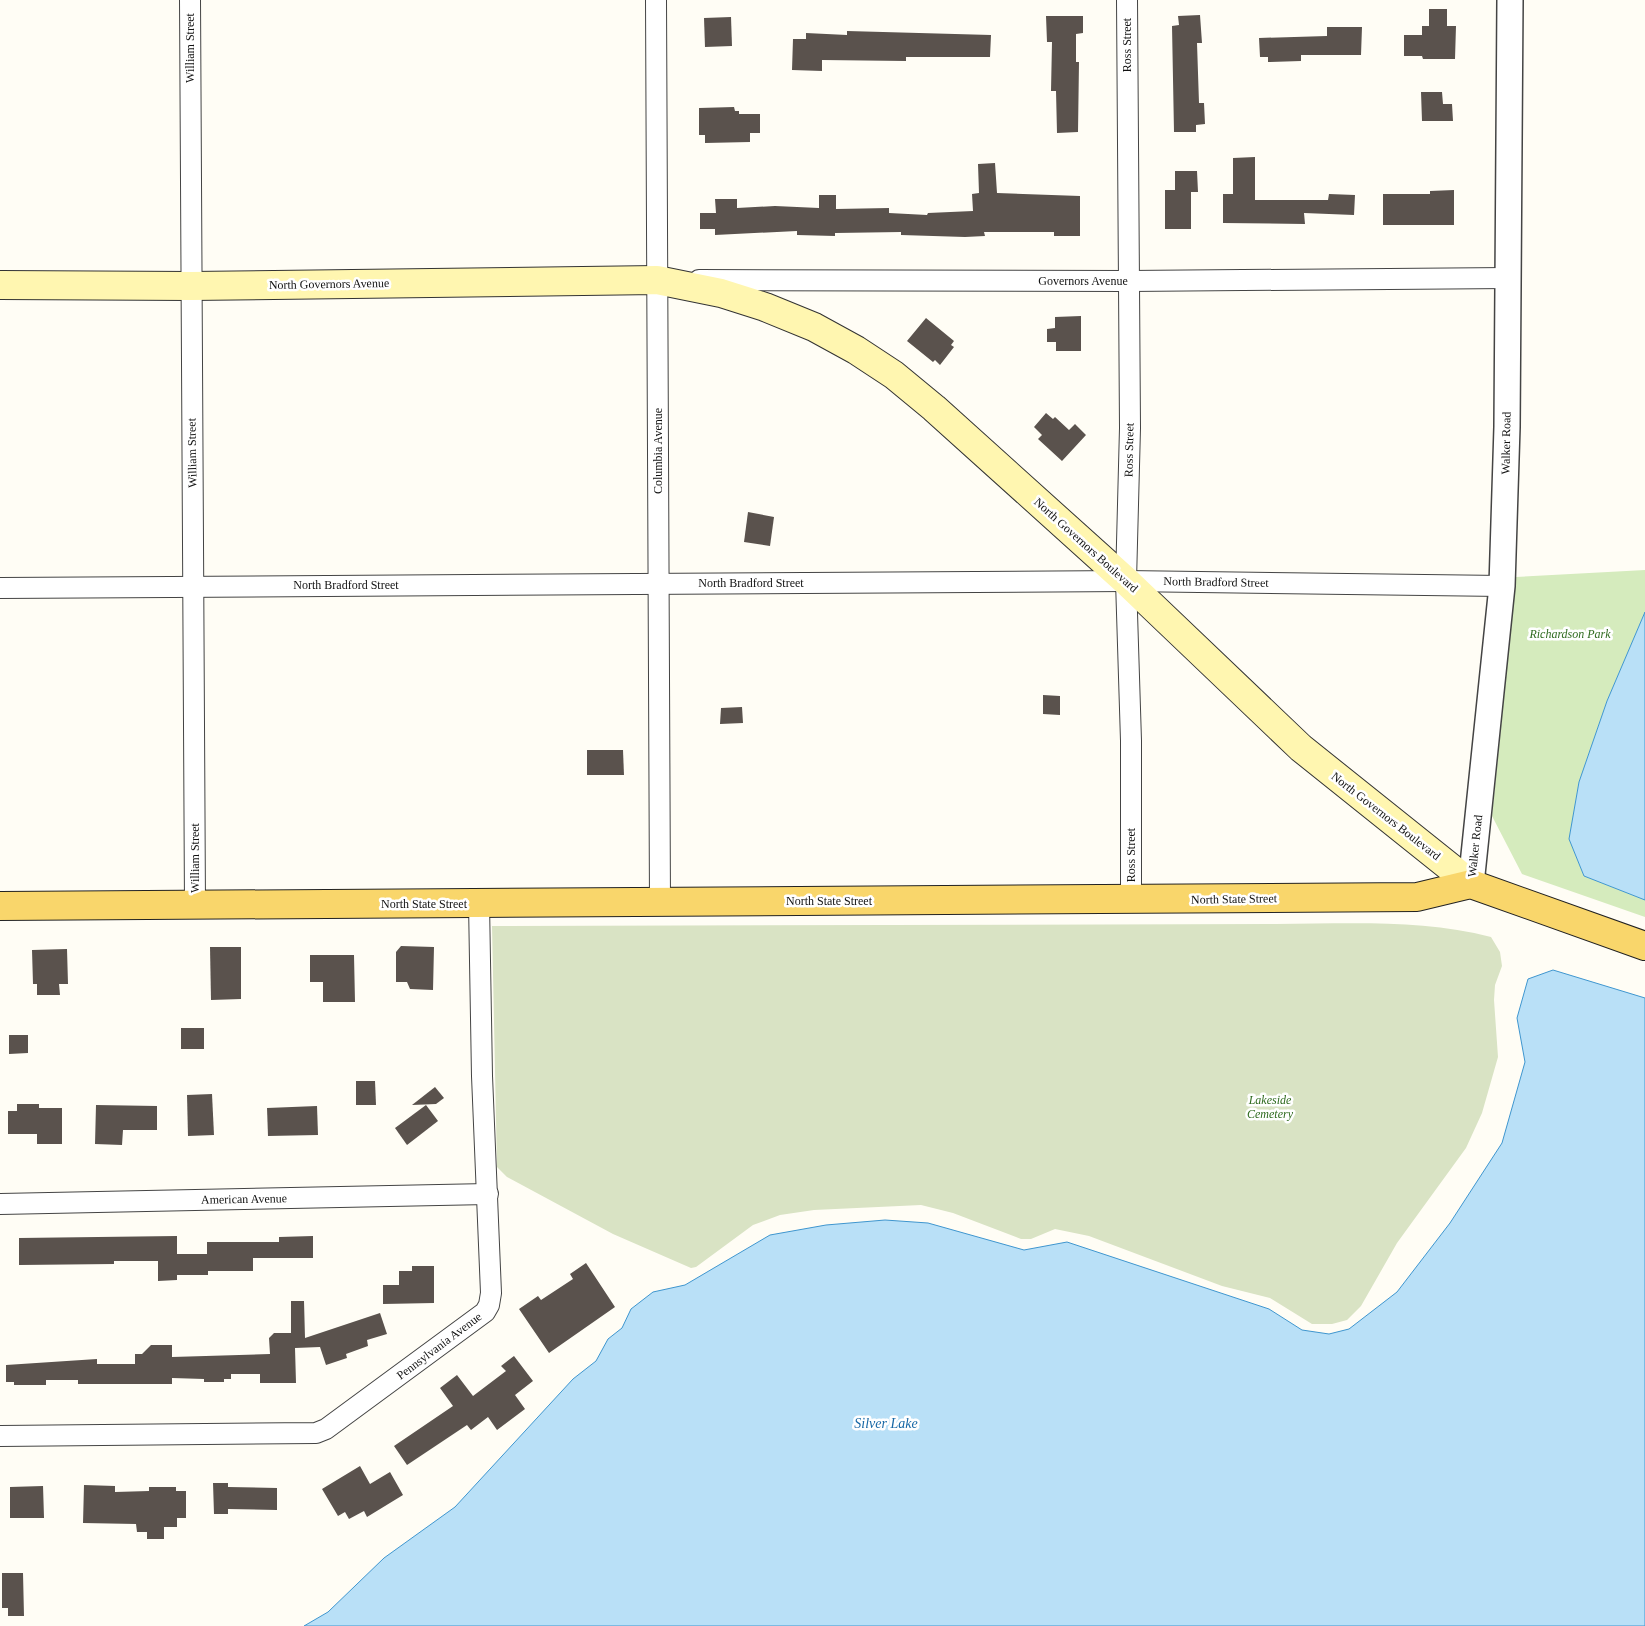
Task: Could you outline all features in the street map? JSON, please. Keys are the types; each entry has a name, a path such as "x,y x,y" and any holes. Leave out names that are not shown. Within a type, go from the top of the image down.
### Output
{"main road":[{"name":"North Governors Avenue","path":"0,285 191,286 657,280"},
{"name":"North Governors Boulevard","path":"657,280 721,293 765,307 814,327 894,374 1126,581 1301,748 1471,884"},
{"name":"North State Street","path":"0,906 1417,897 1471,884"},
{"path":"1471,884 1645,946"}],"street":[{"name":"William Street","path":"190,0 195,906"},
{"name":"Columbia Avenue","path":"656,0 660,902"},
{"name":"Ross Street","path":"1127,0 1130,428 1126,581 1131,740 1131,900"},
{"name":"Walker Road","path":"1471,884 1502,586 1508,278 1510,0"},
{"name":"Governors Avenue","path":"657,280 1129,281 1508,278"},
{"name":"North Bradford Street","path":"0,588 1126,581 1502,586"},
{"name":"Pennsylvania Avenue","path":"0,1436 304,1435 316,1433 326,1429 484,1312 489,1306 491,1293 482,1076 479,903"},
{"name":"American Avenue","path":"0,1204 488,1194"}],"green space":[{"name":"Richardson Park","path":"1645,570 1645,612 1607,701 1579,782 1569,839 1584,876 1645,900 1645,917 1522,874 1492,816 1516,577"},
{"name":"Lakeside Cemetery","path":"1357,923 1438,927 1491,937 1500,952 1502,966 1495,985 1494,1000 1498,1057 1482,1113 1466,1148 1397,1243 1361,1306 1347,1320 1332,1324 1312,1324 1270,1298 1222,1286 1089,1236 1055,1229 1031,1239 1021,1239 953,1213 921,1205 814,1210 780,1215 753,1225 696,1267 691,1268 613,1234 507,1177 497,1167 492,926"}],"water":[{"path":"1645,612 1645,900 1584,876 1569,839 1579,782 1607,701"},
{"name":"Silver Lake","path":"1553,970 1645,998 1645,1626 304,1626 328,1612 384,1558 455,1507 573,1379 596,1361 608,1339 622,1328 631,1309 653,1292 685,1285 770,1235 826,1225 885,1220 928,1223 1024,1250 1067,1242 1269,1309 1302,1330 1329,1334 1349,1329 1397,1292 1450,1223 1502,1143 1525,1062 1517,1018 1528,979"}],"building":[{"path":"1429,9 1447,9 1447,26 1456,26 1455,59 1423,59 1422,56 1404,56 1404,35 1422,35 1422,26 1429,26"},
{"path":"1200,15 1202,43 1197,43 1199,103 1204,103 1205,124 1196,125 1196,132 1174,132 1172,26 1179,25 1178,16"},
{"path":"1046,16 1083,16 1083,33 1076,34 1076,62 1079,62 1078,132 1057,133 1056,91 1051,91 1052,42 1047,42"},
{"path":"731,17 732,46 705,47 704,18"},
{"path":"1327,27 1362,27 1361,55 1301,55 1301,61 1268,62 1268,57 1260,57 1259,38 1327,36"},
{"path":"847,31 991,35 990,57 906,57 906,61 822,60 822,71 792,70 793,39 806,39 806,33 847,35"},
{"path":"1421,92 1442,92 1443,104 1452,104 1453,121 1422,121"},
{"path":"734,107 735,111 739,111 739,114 760,114 760,133 750,133 750,142 705,143 705,135 699,135 699,108"},
{"path":"1255,157 1255,200 1328,200 1329,194 1355,195 1354,215 1304,213 1305,224 1223,223 1223,194 1233,194 1233,158"},
{"path":"995,163 997,193 1080,196 1080,236 1054,236 1054,232 984,232 985,236 965,237 901,235 901,232 835,233 835,236 797,235 797,231 715,235 715,229 700,229 700,213 716,213 715,199 737,199 737,208 775,206 819,208 819,195 836,195 836,209 889,208 889,213 927,215 928,213 973,211 972,194 979,193 978,164"},
{"path":"1175,171 1197,171 1198,192 1191,192 1191,229 1165,229 1165,190 1175,190"},
{"path":"1454,190 1454,225 1383,225 1383,194 1430,194 1430,191"},
{"path":"1081,316 1081,351 1056,351 1056,342 1047,342 1047,329 1055,328 1055,317"},
{"path":"926,318 954,341 951,345 954,347 940,365 935,360 933,362 907,341"},
{"path":"1046,413 1053,419 1055,417 1069,430 1075,424 1086,435 1062,461 1038,439 1042,435 1034,427"},
{"path":"748,512 774,517 770,546 744,542"},
{"path":"1043,695 1060,696 1060,715 1043,714"},
{"path":"742,707 743,723 720,724 721,708"},
{"path":"587,750 623,750 624,775 587,775"},
{"path":"401,946 434,947 433,990 410,989 407,982 396,982 396,952"},
{"path":"210,947 241,947 241,999 211,1000"},
{"path":"67,949 68,984 59,984 60,995 37,995 37,984 33,984 32,950"},
{"path":"310,955 354,955 355,1002 323,1002 323,982 310,982"},
{"path":"181,1028 204,1028 204,1049 181,1049"},
{"path":"9,1035 28,1035 28,1053 9,1054"},
{"path":"356,1081 375,1081 376,1105 356,1105"},
{"path":"435,1087 444,1098 436,1104 412,1105"},
{"path":"212,1094 214,1135 188,1136 187,1095"},
{"path":"17,1104 39,1104 39,1108 62,1108 62,1144 37,1144 37,1134 8,1134 8,1111 17,1111"},
{"path":"96,1105 157,1106 157,1130 123,1130 122,1145 95,1144"},
{"path":"426,1105 438,1121 407,1145 395,1128"},
{"path":"317,1106 318,1135 268,1136 267,1108"},
{"path":"177,1236 177,1254 207,1254 207,1242 279,1242 279,1237 313,1236 313,1258 253,1258 253,1271 208,1271 208,1275 177,1275 177,1280 158,1281 158,1261 114,1261 114,1264 19,1265 19,1238"},
{"path":"586,1263 615,1307 549,1353 519,1309 538,1296 541,1300 573,1279 570,1274"},
{"path":"412,1266 434,1266 434,1303 383,1304 383,1285 399,1285 399,1271 412,1271"},
{"path":"291,1301 304,1301 305,1338 380,1313 387,1334 367,1340 368,1346 346,1354 347,1358 326,1365 320,1347 295,1348 296,1383 260,1383 260,1374 231,1374 231,1379 224,1379 224,1382 204,1382 204,1379 172,1378 172,1384 78,1384 78,1380 46,1380 46,1385 14,1385 14,1382 6,1382 6,1365 97,1359 97,1364 135,1364 135,1354 142,1354 151,1345 172,1345 172,1357 270,1354 269,1338 274,1333 291,1333"},
{"path":"514,1356 533,1381 515,1395 525,1409 497,1430 488,1417 471,1430 467,1425 407,1465 394,1446 453,1406 440,1388 457,1375 473,1396 506,1371 501,1366"},
{"path":"360,1466 370,1484 390,1472 403,1495 367,1517 364,1511 349,1519 345,1512 338,1516 322,1489"},
{"path":"213,1483 228,1483 228,1487 277,1488 277,1510 228,1509 228,1514 214,1514"},
{"path":"84,1485 115,1486 115,1492 149,1491 149,1487 176,1487 176,1491 186,1491 186,1518 177,1518 177,1527 164,1527 164,1539 147,1539 147,1532 137,1532 136,1524 83,1523"},
{"path":"43,1486 44,1518 10,1518 10,1487"},
{"path":"2,1573 23,1573 24,1616 8,1616 8,1608 2,1608"}]}
